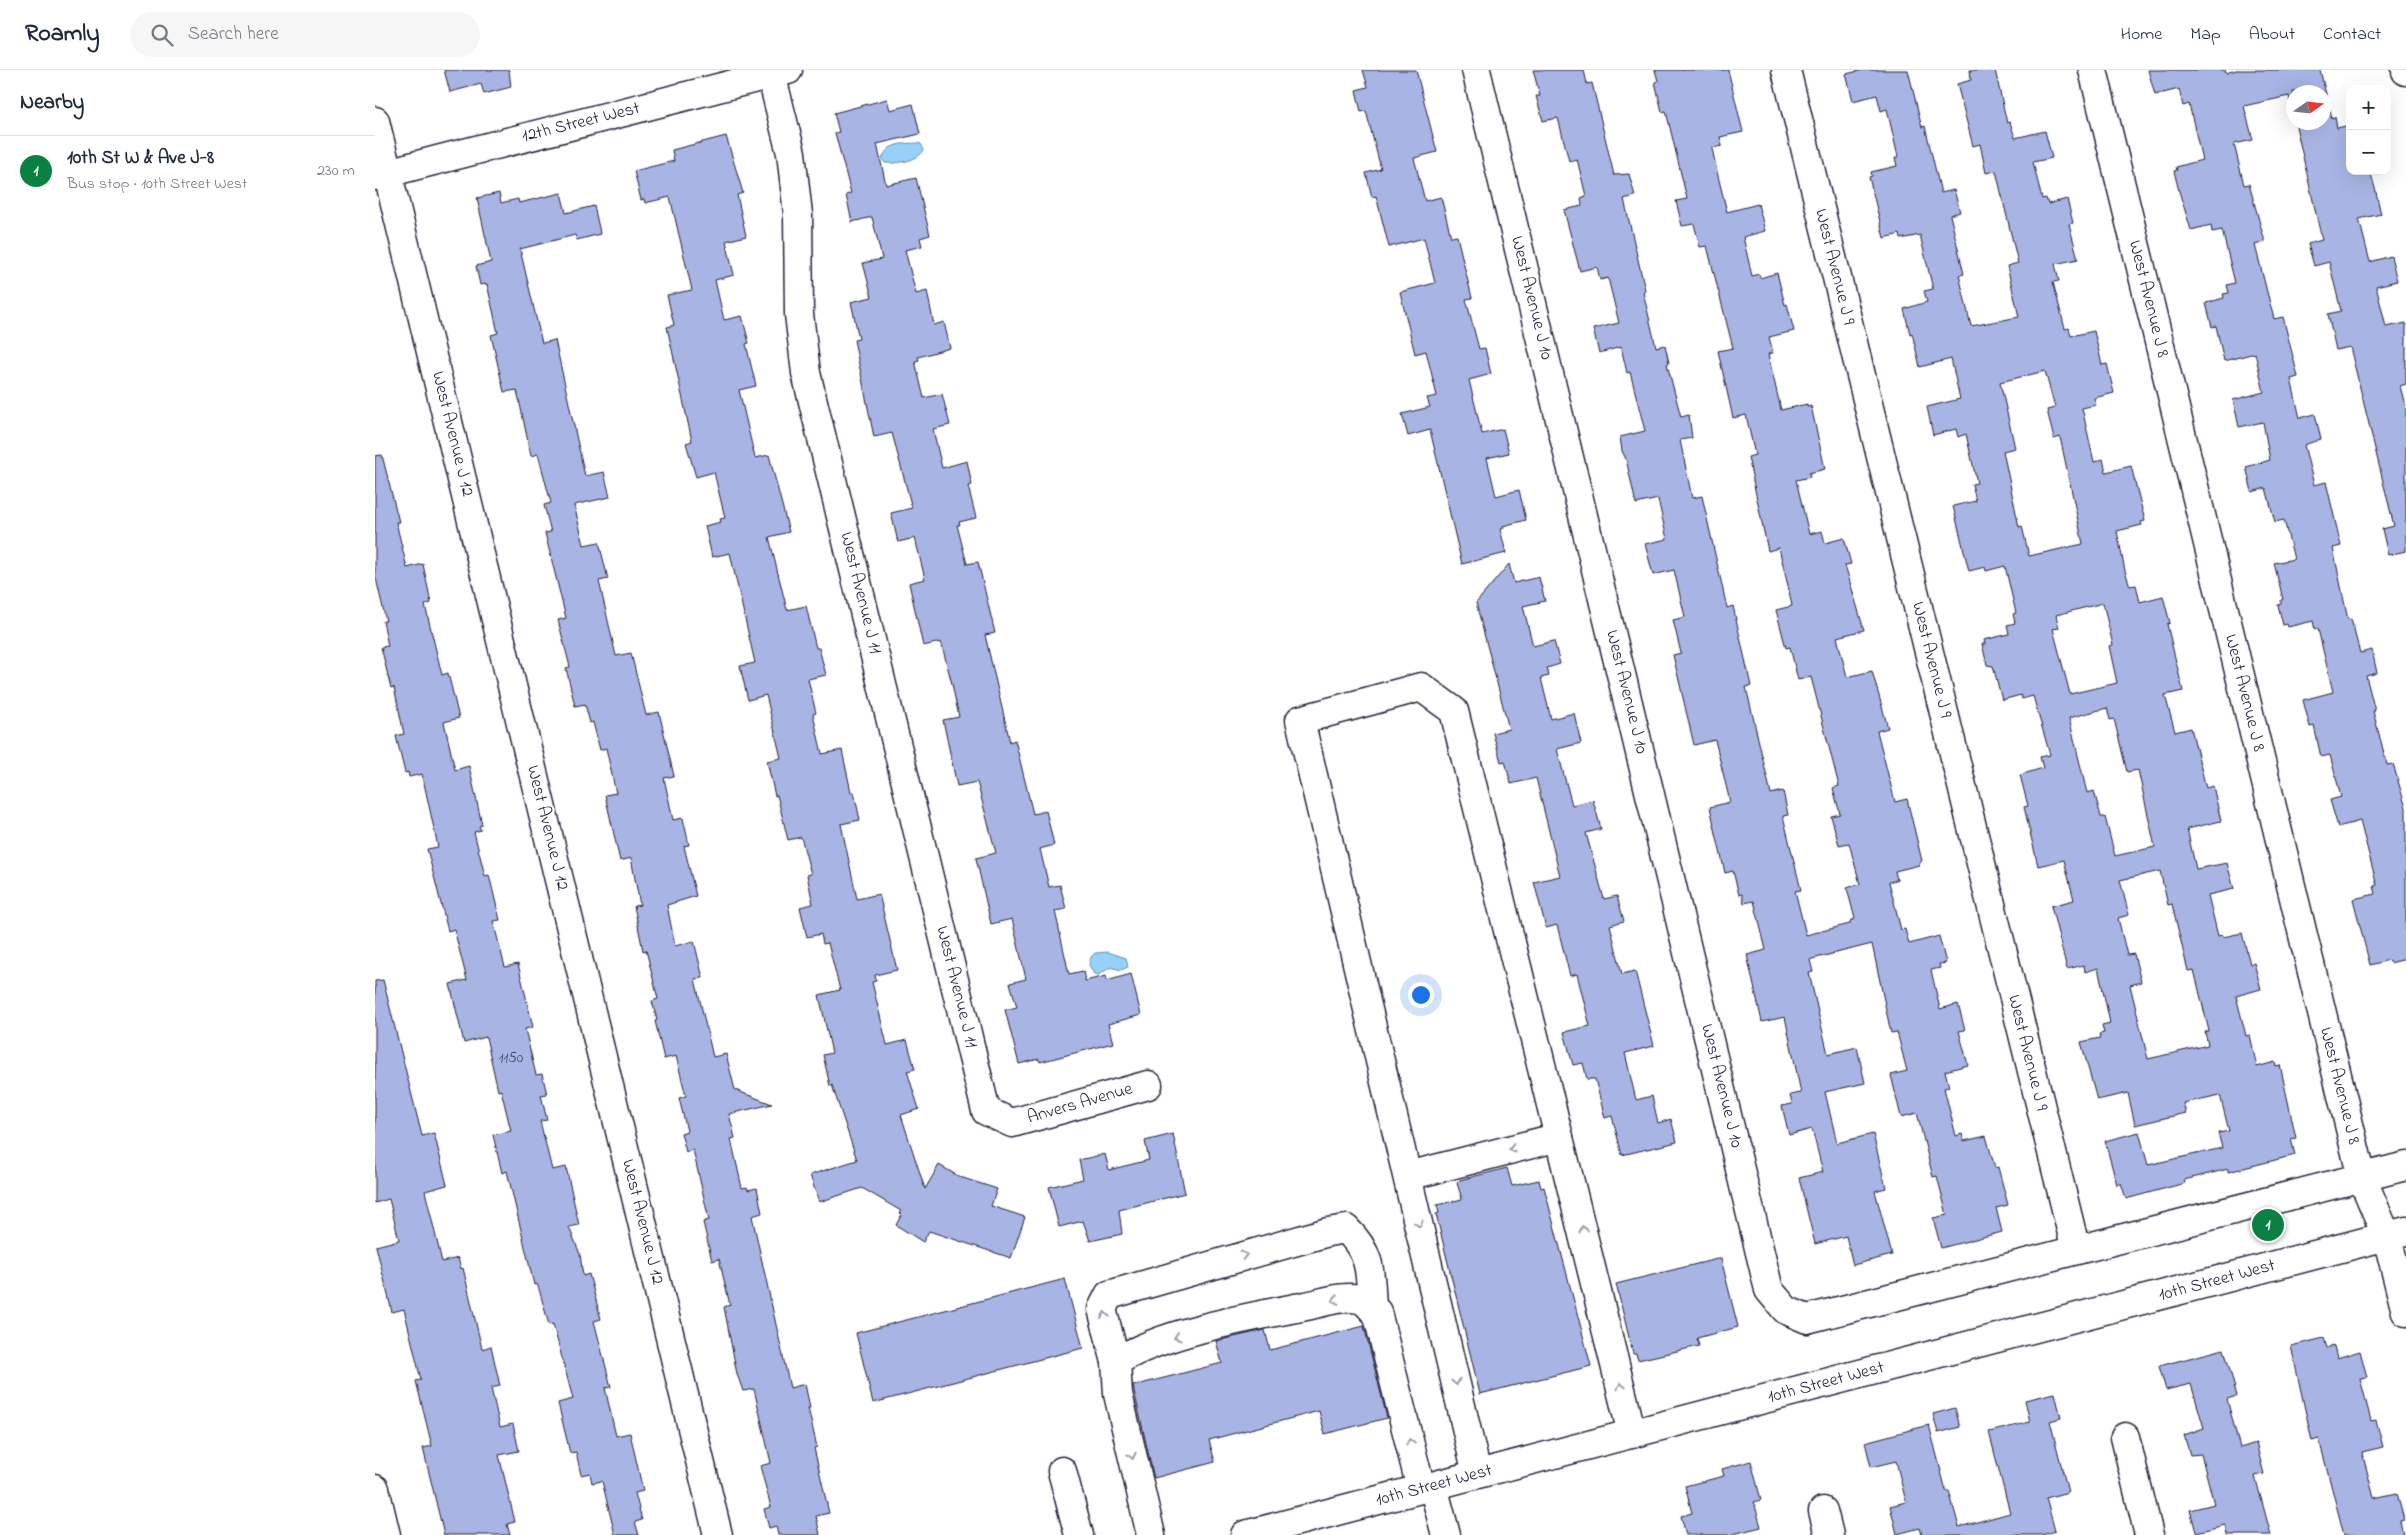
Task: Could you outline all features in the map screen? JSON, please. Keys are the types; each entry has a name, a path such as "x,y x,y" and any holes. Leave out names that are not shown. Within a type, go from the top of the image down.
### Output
{"street":[{"name":"West Avenue J 10","path":"1477,70 1769,1290 1786,1310 1807,1319 2076,1250"},
{"name":"West Avenue J 9","path":"1786,70 2076,1250"},
{"name":"West Avenue J 8","path":"2093,70 2362,1178 2396,1234 2406,1312"},
{"name":"12th Street West","path":"382,174 777,71"},
{"name":"West Avenue J 11","path":"777,71 791,153 798,214 799,314 806,373 986,1111"},
{"name":"West Avenue J 12","path":"375,121 382,174 718,1535"},
{"path":"1477,1474 1301,720 1421,687 1453,711 1632,1434"},
{"name":"Anvers Avenue","path":"986,1111 1012,1123 1148,1085"},
{"path":"1408,1176 1559,1137"},
{"path":"2076,1250 2406,1166"},
{"path":"1151,1535 1118,1394 1116,1362 1102,1309 1109,1295 1328,1232 1346,1230 1360,1242 1369,1266 1373,1309"},
{"name":"10th Street West","path":"1245,1535 2396,1234"},
{"path":"1116,1362 1132,1352 1183,1335 1261,1315 1346,1298 1361,1299 1377,1312 1427,1487 1446,1535"},
{"path":"2125,1437 2149,1535"},
{"path":"1062,1471 1079,1535"},
{"path":"375,1489 386,1535"}],"water":[{"path":"921,144 924,150 917,157 890,163 885,163 882,159 888,149 892,147"},
{"path":"1108,952 1126,958 1128,967 1121,970 1111,967 1098,975 1094,974 1089,965 1091,957 1095,953"}],"building":[{"path":"444,70 509,70 511,87 484,94 481,84 450,92"},
{"path":"1363,70 1416,70 1437,152 1414,158 1425,201 1441,197 1451,237 1457,236 1472,298 1466,299 1479,349 1485,348 1491,374 1469,380 1482,434 1503,429 1509,453 1487,458 1496,496 1519,490 1526,520 1503,526 1504,528 1500,529 1506,553 1462,564 1430,430 1408,436 1402,414 1430,407 1427,398 1437,396 1426,351 1415,354 1400,292 1435,283 1424,238 1389,247 1376,196 1372,197 1366,173 1381,169 1366,111 1361,112 1356,90 1368,87"},
{"path":"1533,70 1584,70 1587,84 1592,83 1614,175 1629,174 1635,196 1624,199 1645,290 1643,292 1656,347 1665,345 1669,363 1667,364 1681,417 1689,415 1692,438 1680,440 1692,498 1702,496 1727,608 1733,606 1751,686 1746,687 1771,794 1783,791 1788,815 1783,816 1801,890 1795,891 1806,935 1850,924 1850,921 1855,919 1847,888 1860,884 1849,843 1839,845 1831,816 1840,814 1833,788 1839,786 1811,677 1798,680 1790,647 1786,648 1776,610 1792,606 1788,586 1779,548 1768,551 1748,457 1755,455 1746,415 1733,418 1718,351 1733,348 1707,246 1700,247 1694,224 1682,226 1676,201 1687,199 1666,111 1662,112 1655,82 1658,81 1655,70 1728,70 1743,132 1720,137 1722,146 1712,148 1717,172 1727,212 1758,204 1765,231 1743,237 1752,276 1759,274 1760,278 1777,273 1785,305 1787,304 1794,331 1769,337 1773,353 1768,354 1781,410 1807,404 1807,407 1811,406 1825,469 1809,473 1810,477 1796,480 1809,534 1822,531 1825,543 1844,538 1851,564 1845,565 1864,630 1837,637 1847,677 1872,671 1888,728 1877,731 1895,802 1907,799 1922,861 1919,862 1919,865 1895,871 1897,880 1889,882 1901,930 1905,929 1909,944 1939,936 1946,963 1939,964 1940,968 1931,970 1940,1009 1958,1004 1965,1030 1959,1031 1968,1065 1945,1071 1949,1087 1944,1088 1956,1136 1962,1134 1964,1141 1986,1136 1995,1168 1998,1167 2008,1205 1996,1208 2002,1232 1941,1248 1933,1218 1947,1215 1937,1176 1933,1177 1917,1113 1901,1117 1891,1075 1907,1071 1897,1032 1891,1033 1872,944 1812,959 1810,960 1813,972 1809,973 1828,1054 1857,1047 1865,1083 1825,1092 1837,1143 1873,1134 1886,1188 1875,1191 1892,1255 1853,1265 1846,1236 1815,1244 1799,1178 1823,1172 1812,1129 1789,1135 1782,1106 1792,1104 1790,1095 1801,1093 1785,1017 1762,1022 1747,955 1766,950 1754,901 1744,903 1742,894 1739,895 1733,871 1725,873 1710,807 1730,802 1715,740 1694,745 1673,655 1681,653 1673,620 1685,617 1674,570 1653,575 1645,544 1667,539 1658,499 1636,504 1626,459 1622,451 1620,437 1645,431 1630,372 1627,373 1621,347 1599,353 1593,329 1619,323 1608,278 1600,280 1597,267 1580,271 1564,210 1582,206 1581,198 1586,196 1577,159 1569,161 1558,118 1543,121 1536,96 1540,96"},
{"path":"1863,70 1908,70 1922,127 1925,126 1941,193 1954,190 1960,212 1950,215 1964,274 1959,275 1971,326 2019,317 2007,266 2018,263 1996,171 1986,173 1980,144 1973,146 1957,84 1971,80 1970,70 1995,70 2007,123 2010,122 2015,138 2045,131 2052,158 2033,162 2042,199 2046,198 2048,204 2067,199 2073,223 2069,224 2078,259 2055,264 2059,281 2053,282 2065,329 2069,328 2071,336 2094,331 2102,365 2107,364 2114,393 2094,398 2096,405 2082,408 2094,462 2103,459 2106,472 2131,466 2145,521 2141,522 2142,525 2117,531 2125,571 2130,586 2136,585 2140,602 2163,596 2170,623 2167,624 2183,691 2165,695 2175,732 2191,728 2206,788 2213,786 2221,821 2187,829 2196,869 2227,863 2234,889 2208,895 2218,936 2223,935 2223,937 2242,933 2250,964 2254,963 2261,989 2236,996 2246,1036 2250,1035 2257,1067 2275,1062 2276,1066 2280,1065 2296,1138 2291,1139 2295,1155 2228,1172 2228,1169 2184,1180 2185,1183 2126,1199 2121,1183 2117,1185 2105,1141 2139,1132 2148,1165 2222,1148 2218,1133 2229,1131 2220,1095 2183,1103 2186,1113 2135,1125 2128,1093 2097,1100 2081,1042 2100,1038 2099,1034 2104,1033 2102,1025 2110,1023 2098,968 2085,972 2084,965 2067,969 2051,906 2074,900 2064,860 2038,866 2024,807 2028,806 2020,775 2043,768 2040,757 2050,755 2033,696 2022,699 2021,695 2002,700 1993,666 1987,665 1982,644 1985,644 1984,640 2009,634 2007,625 2015,623 2013,614 2016,613 2005,566 1986,571 1985,567 1969,571 1953,506 1976,501 1972,484 1977,483 1966,434 1958,437 1956,429 1933,435 1927,407 1960,399 1951,359 1920,367 1904,309 1927,302 1924,291 1933,289 1920,235 1901,239 1900,234 1884,238 1869,177 1872,176 1871,172 1897,166 1895,158 1898,157 1887,109 1881,111 1877,95 1853,101 1846,74","holes":["2045,371 2055,408 2047,410 2054,439 2060,437 2083,544 2029,556 2022,526 2019,527 2003,451 2015,448 2000,382","2103,603 2113,645 2109,646 2117,683 2070,694 2053,629 2059,628 2056,615","2107,708 2110,720 2114,719 2127,772 2138,770 2155,847 2115,856 2105,817 2101,817 2094,791 2087,793 2069,718","2160,871 2168,905 2172,904 2188,971 2194,970 2209,1031 2205,1032 2208,1045 2148,1059 2130,985 2141,982 2134,954 2127,955 2118,918 2129,915 2120,880"]},
{"path":"2148,70 2225,70 2226,73 2236,70 2320,70 2324,85 2286,85 2286,97 2244,106 2253,140 2234,144 2244,185 2249,184 2265,242 2255,245 2274,319 2283,317 2298,377 2291,379 2300,418 2315,414 2321,439 2304,445 2314,485 2326,482 2341,546 2333,548 2348,620 2351,619 2360,653 2372,650 2377,673 2366,676 2375,711 2373,711 2387,765 2393,764 2406,808 2406,959 2390,963 2389,960 2370,965 2353,899 2376,894 2374,886 2377,885 2360,821 2338,827 2330,800 2341,797 2330,755 2321,757 2314,726 2310,727 2303,700 2333,692 2318,629 2315,630 2313,621 2288,627 2287,624 2283,625 2278,605 2281,604 2283,599 2274,563 2294,559 2284,520 2275,522 2266,488 2252,492 2246,467 2270,460 2263,422 2239,427 2233,400 2264,392 2255,353 2224,361 2216,326 2212,327 2206,303 2224,298 2223,294 2229,293 2227,285 2235,283 2222,230 2212,232 2211,225 2191,230 2174,171 2177,170 2176,167 2202,160 2189,104 2183,106 2179,89 2155,95"},
{"path":"887,99 890,110 913,104 920,134 877,144 886,185 916,178 930,235 920,238 922,246 905,250 916,294 927,291 934,325 944,322 950,348 918,357 919,360 915,361 924,398 942,394 950,425 933,429 942,468 967,461 972,485 968,486 976,518 959,522 960,525 957,525 967,564 978,562 995,633 985,635 1010,742 1015,740 1033,814 1046,811 1054,845 1040,849 1049,887 1060,885 1066,909 1055,911 1069,974 1083,971 1085,981 1106,976 1107,981 1131,974 1141,1015 1108,1024 1113,1043 1040,1062 1039,1059 1019,1064 1005,1010 1017,1007 1010,983 1026,979 1012,919 991,924 976,858 996,853 977,782 957,786 943,720 959,717 952,684 941,642 923,646 909,583 925,579 915,538 898,542 891,513 912,508 892,433 874,437 854,340 859,339 851,302 872,297 863,263 882,259 872,217 852,222 846,195 851,193 835,133 839,132 834,113"},
{"path":"2331,114 2332,118 2335,117 2337,128 2346,126 2346,175 2371,175 2375,188 2381,214 2359,219 2370,262 2391,256 2397,281 2376,286 2386,327 2406,323 2406,384 2400,386 2406,409 2406,551 2388,555 2382,529 2394,526 2350,347 2336,350 2328,314 2341,311 2329,262 2314,266 2308,244 2322,240 2297,130 2331,130"},
{"path":"726,136 743,193 737,195 746,236 726,241 734,275 715,280 724,320 742,316 749,343 746,344 756,386 739,390 755,458 769,455 789,532 769,537 787,610 806,606 816,648 819,648 826,675 808,679 816,713 813,714 822,754 842,750 851,792 854,792 860,820 841,824 857,899 879,894 897,970 875,975 876,981 872,982 887,1045 907,1040 915,1069 907,1071 919,1109 901,1115 925,1189 939,1165 960,1177 997,1189 991,1206 1025,1217 1011,1258 929,1231 923,1242 896,1225 902,1214 899,1213 901,1211 862,1188 819,1202 810,1175 857,1160 832,1085 830,1086 823,1055 832,1053 819,995 840,990 828,943 823,944 821,934 807,937 800,907 813,904 807,875 811,874 801,837 788,840 777,795 775,796 767,761 781,758 766,695 748,700 740,666 755,663 730,553 712,557 705,526 721,522 720,519 725,518 714,472 696,477 686,443 692,441 667,327 674,325 667,295 692,290 670,197 645,203 644,199 641,200 634,171 674,161 672,150"},
{"path":"499,193 501,203 518,199 519,203 561,193 566,213 594,206 600,234 577,240 575,235 520,249 542,343 555,340 585,476 604,472 610,497 574,505 584,545 599,542 608,579 599,581 616,656 631,653 646,715 659,712 674,776 664,778 673,820 683,818 689,845 684,846 696,896 667,905 675,946 694,941 703,978 695,979 713,1057 726,1054 735,1090 772,1104 729,1114 735,1138 731,1139 742,1188 747,1187 748,1190 757,1188 762,1213 752,1216 790,1388 805,1384 810,1408 808,1408 817,1447 814,1448 829,1513 816,1516 820,1535 778,1535 776,1526 769,1528 764,1509 771,1507 760,1466 771,1463 754,1389 743,1391 737,1374 724,1307 730,1305 719,1259 712,1261 703,1222 709,1220 693,1150 686,1152 681,1133 687,1131 679,1098 686,1096 676,1056 664,1059 655,1021 657,1020 652,1001 658,999 646,950 643,951 634,906 640,905 631,858 620,861 605,795 616,793 606,748 600,750 593,722 590,723 585,704 575,706 566,668 570,667 558,620 566,618 545,533 551,532 544,505 551,503 538,454 531,456 517,390 504,392 491,335 498,333 487,284 480,285 476,266 491,262 477,198"},
{"path":"382,455 399,522 396,522 407,568 423,564 431,603 425,605 442,675 448,673 459,718 444,722 455,770 469,766 482,825 479,826 481,830 474,832 485,876 489,875 500,920 493,921 505,967 518,964 533,1027 525,1029 536,1075 542,1074 547,1094 541,1095 547,1120 540,1121 552,1170 566,1167 579,1225 569,1227 580,1254 583,1276 589,1274 601,1319 594,1321 611,1387 605,1388 616,1436 630,1433 643,1491 635,1493 642,1520 635,1522 639,1535 615,1535 602,1481 592,1483 590,1473 581,1475 576,1452 570,1453 558,1403 573,1399 553,1324 549,1325 539,1289 537,1284 534,1285 507,1171 502,1173 493,1135 511,1131 501,1090 498,1091 486,1037 464,1043 450,984 467,980 454,929 448,931 427,849 438,847 422,774 409,777 408,772 405,773 396,736 404,734 394,687 391,688 381,647 388,646 383,621 386,621 375,574 375,456"},
{"path":"1509,564 1514,583 1539,577 1545,601 1523,606 1533,646 1554,641 1560,664 1547,668 1549,676 1541,678 1551,719 1574,713 1581,743 1557,749 1572,805 1593,800 1601,829 1586,833 1604,899 1617,896 1624,921 1610,925 1622,974 1635,971 1654,1046 1625,1053 1636,1100 1652,1096 1658,1123 1671,1119 1677,1142 1622,1155 1612,1116 1605,1118 1595,1079 1587,1079 1583,1063 1573,1065 1564,1032 1590,1026 1577,974 1570,976 1557,925 1546,928 1534,882 1560,876 1536,778 1511,784 1505,761 1501,762 1493,733 1509,729 1476,603"},
{"path":"383,980 422,1136 434,1133 447,1185 425,1191 442,1262 458,1258 461,1269 463,1268 482,1349 491,1346 500,1386 491,1388 500,1427 513,1424 519,1451 499,1455 515,1522 507,1524 510,1535 444,1535 423,1448 432,1446 416,1381 421,1380 404,1309 392,1312 376,1246 399,1240 389,1199 375,1203 375,981"},
{"path":"1173,1134 1185,1193 1119,1210 1122,1234 1090,1241 1083,1221 1059,1227 1049,1187 1083,1179 1079,1160 1105,1154 1109,1170 1149,1160 1145,1141"},
{"path":"1507,1168 1512,1186 1539,1180 1541,1188 1544,1187 1591,1366 1480,1394 1436,1214 1439,1213 1437,1205 1462,1199 1457,1183 1460,1180"},
{"path":"1721,1259 1738,1327 1697,1338 1699,1346 1638,1360 1636,1354 1633,1354 1616,1284"},
{"path":"1065,1279 1083,1348 873,1403 856,1333"},
{"path":"1364,1326 1387,1418 1325,1434 1319,1411 1209,1440 1215,1462 1154,1478 1133,1386 1222,1363 1216,1341 1265,1330 1270,1350"},
{"path":"2324,1338 2327,1348 2334,1346 2337,1358 2360,1351 2367,1377 2360,1378 2371,1421 2376,1420 2383,1447 2362,1452 2374,1498 2397,1493 2404,1520 2400,1521 2403,1535 2344,1535 2319,1439 2312,1441 2291,1346"},
{"path":"2224,1349 2237,1396 2227,1399 2240,1448 2256,1443 2264,1474 2255,1476 2271,1535 2227,1535 2225,1525 2196,1532 2190,1510 2214,1504 2201,1454 2190,1455 2184,1435 2204,1428 2191,1384 2166,1390 2159,1366"},
{"path":"2055,1393 2061,1418 2050,1421 2068,1492 2046,1498 2055,1531 2042,1535 1922,1535 1920,1528 1897,1534 1890,1506 1906,1502 1896,1461 1871,1467 1865,1442 1929,1425 1946,1491 1949,1491 1959,1527 2010,1513 1989,1432 2030,1422 2025,1400"},
{"path":"1955,1408 1960,1427 1938,1433 1933,1414"},
{"path":"1751,1461 1761,1500 1754,1502 1761,1527 1729,1535 1686,1535 1681,1516 1692,1513 1685,1486 1724,1476 1722,1469"}],"place":[{"name":"10th St W & Ave J-8","path":"2268,1225"}]}
